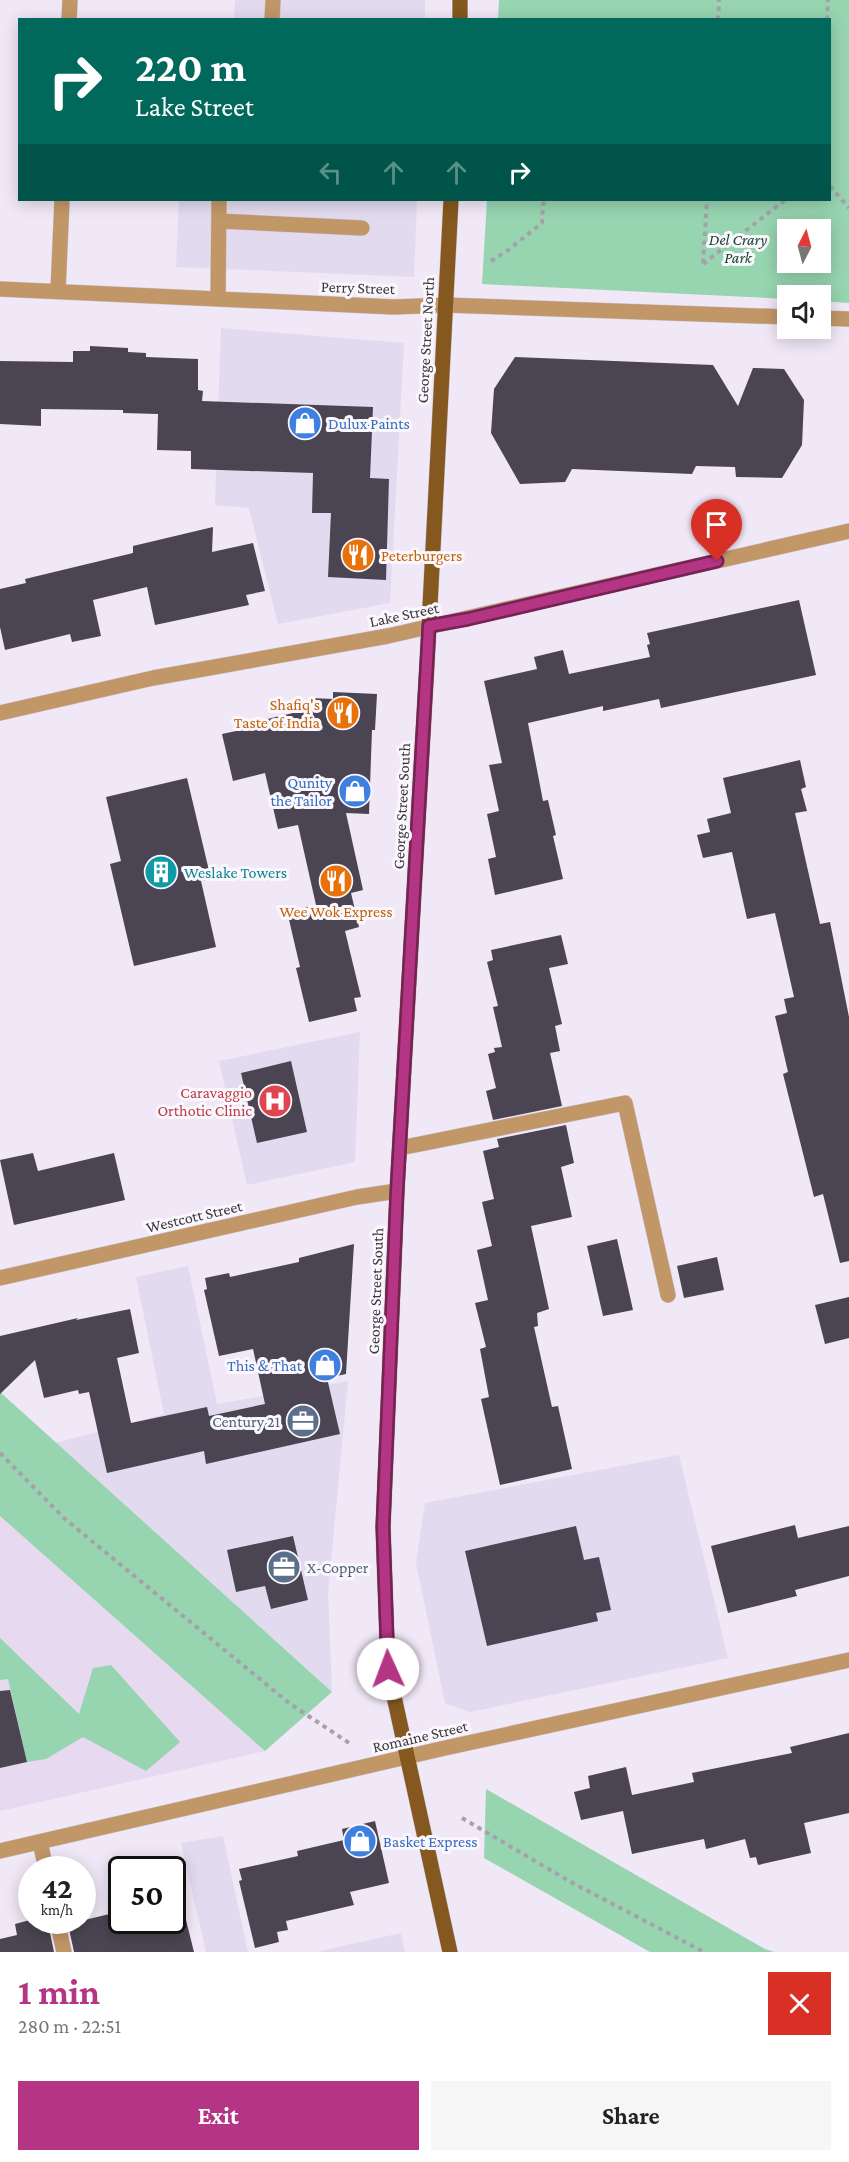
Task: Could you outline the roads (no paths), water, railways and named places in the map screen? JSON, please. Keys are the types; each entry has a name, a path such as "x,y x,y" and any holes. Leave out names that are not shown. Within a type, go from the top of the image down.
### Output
{"main road":[{"path":"459,18 460,0"},
{"name":"George Street North","path":"429,626 451,201"},
{"name":"George Street South","path":"429,626 397,1191 383,1527 388,1669 450,1952"}],"street":[{"path":"69,18 70,0"},
{"path":"272,18 273,0"},
{"path":"58,291 62,201"},
{"path":"218,299 219,201"},
{"path":"219,221 362,228"},
{"name":"Perry Street","path":"0,289 394,307 445,304 777,317"},
{"path":"831,318 849,319"},
{"name":"Lake Street","path":"0,713 153,678 388,636 468,619 849,531"},
{"path":"400,1148 625,1102 668,1295"},
{"name":"Westcott Street","path":"0,1278 357,1197 397,1191"},
{"name":"Romaine Street","path":"0,1851 407,1757 849,1660"},
{"path":"40,1842 43,1856"},
{"path":"60,1934 64,1952"}],"place":[{"name":"Dulux Paints","path":"305,423"},
{"name":"Peterburgers","path":"358,555"},
{"name":"Shafiq's Taste of India","path":"343,713"},
{"name":"Qunity the Tailor","path":"355,791"},
{"name":"Weslake Towers","path":"161,872"},
{"name":"Wee Wok Express","path":"336,881"},
{"name":"Caravaggio Orthotic Clinic","path":"275,1101"},
{"name":"This & That","path":"325,1365"},
{"name":"Century 21","path":"303,1421"},
{"name":"X-Copper","path":"284,1567"},
{"name":"Basket Express","path":"360,1841"}],"park label":[{"name":"Del Crary Park","path":"738,248"}]}
